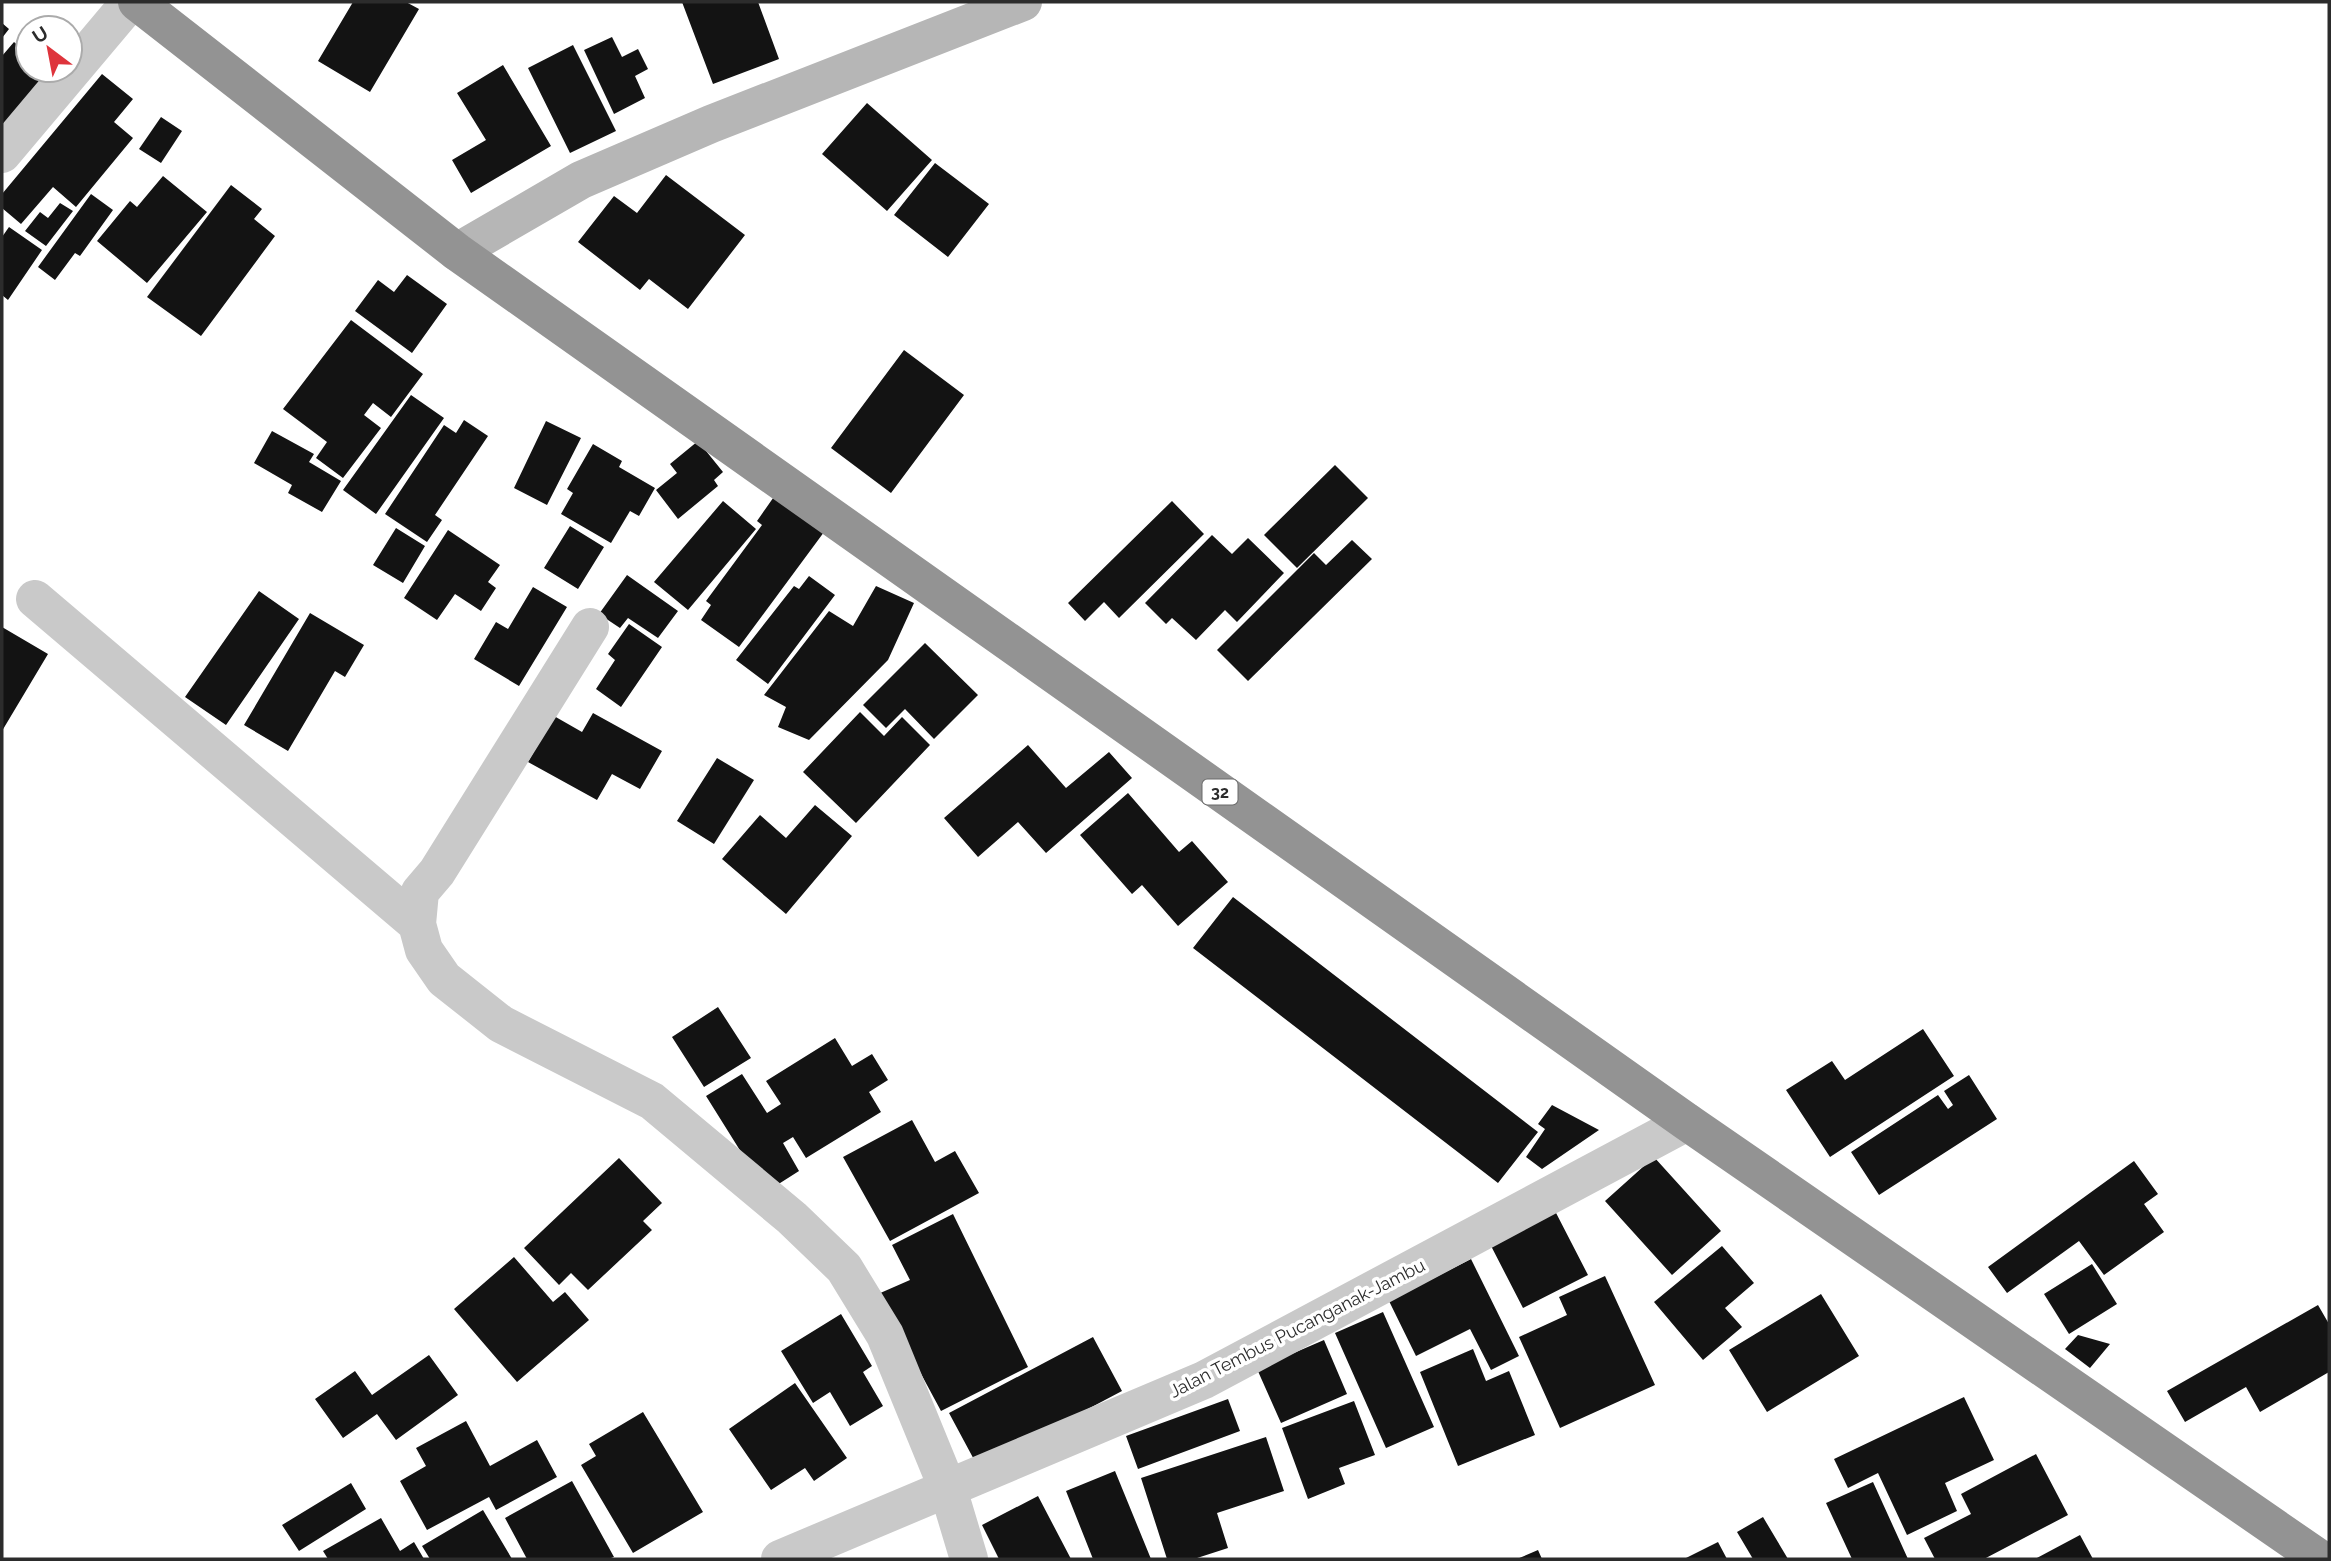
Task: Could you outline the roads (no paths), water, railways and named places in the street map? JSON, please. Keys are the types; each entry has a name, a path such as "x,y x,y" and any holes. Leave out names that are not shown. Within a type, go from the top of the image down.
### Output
{"highway":[{"name":"32","path":"137,2 457,252 1687,1122 2319,1559"}],"street":[{"path":"2,154 130,2"},
{"path":"457,252 581,180 711,124 1023,2"},
{"path":"35,599 417,925"},
{"path":"590,627 437,872 420,892 417,925 424,950 444,979 501,1024 652,1101 792,1218 844,1268 885,1335 947,1489 969,1559"},
{"name":"Jalan Tembus Pucanganak-Jambu","path":"780,1559 1204,1380 1687,1122"}]}
